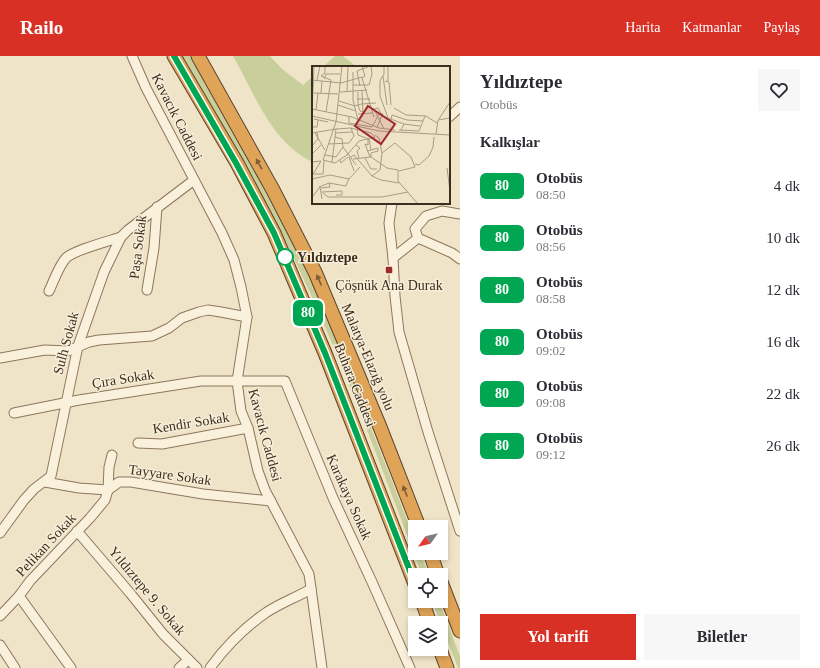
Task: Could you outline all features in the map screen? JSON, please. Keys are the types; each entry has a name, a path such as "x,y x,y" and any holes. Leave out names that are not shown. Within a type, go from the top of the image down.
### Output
{"highway":[{"name":"Buhara Caddesi","path":"174,56 236,163 274,233 325,353 409,568"},
{"name":"Malatya-Elazığ yolu","path":"198,56 263,170 316,272 380,427 416,520"},
{"path":"448,600 460,631"},
{"path":"443,656 447,668"}],"street":[{"name":"Kavacık Caddesi","path":"132,56 146,88 222,233 234,260 247,317 236,381 241,411 248,428 258,471 271,501 309,574 322,668"},
{"path":"450,116 460,107"},
{"name":"Sulh Sokak","path":"0,533 24,500 34,489 51,476 78,346 104,272 121,237 194,180"},
{"path":"392,204 390,223 399,332 428,432 460,531"},
{"name":"Paşa Sokak","path":"147,290 154,248 157,208"},
{"path":"460,214 442,211 426,216 415,229 418,238 452,253 460,259"},
{"path":"49,292 67,257 121,237"},
{"path":"393,258 418,238"},
{"path":"0,358 45,350 68,351 78,346 99,340 152,336 169,328 182,318 204,311 221,312 247,317"},
{"name":"Çıra Sokak","path":"14,413 201,381 236,381"},
{"name":"Karakaya Sokak","path":"236,381 285,381 333,498 410,668"},
{"name":"Kendir Sokak","path":"138,443 162,444 248,428"},
{"path":"108,490 109,467 112,455"},
{"name":"Tayyare Sokak","path":"45,482 79,488 108,490 119,482 131,482 203,494 271,501"},
{"name":"Pelikan Sokak","path":"0,616 19,596 30,581 90,518 105,500 108,490"},
{"name":"Yıldıztepe 9. Sokak","path":"77,531 164,634 197,668"},
{"path":"210,668 245,629 268,612 311,589"},
{"path":"19,596 71,668"},
{"path":"0,645 15,668"},
{"path":"179,668 188,660"}],"green space":[{"path":"181,56 190,56 274,205 304,264 330,323 408,522 408,538 348,381 298,267 271,213"},
{"path":"233,56 270,56 282,69 303,85 312,77 312,161 298,154 286,143 275,130 257,101"},
{"path":"335,56 343,56 356,66 324,66"},
{"path":"416,560 423,560 426,568 419,568"},
{"path":"435,608 442,608 445,616 438,616"},
{"path":"448,625 460,656 460,668 458,668 448,642"}],"bus line":[{"name":"80","path":"174,56 236,163 274,233 325,353 409,568"}],"place":[{"name":"Yıldıztepe","path":"285,257"},
{"name":"Çöşnük Ana Durak","path":"389,270"}]}
